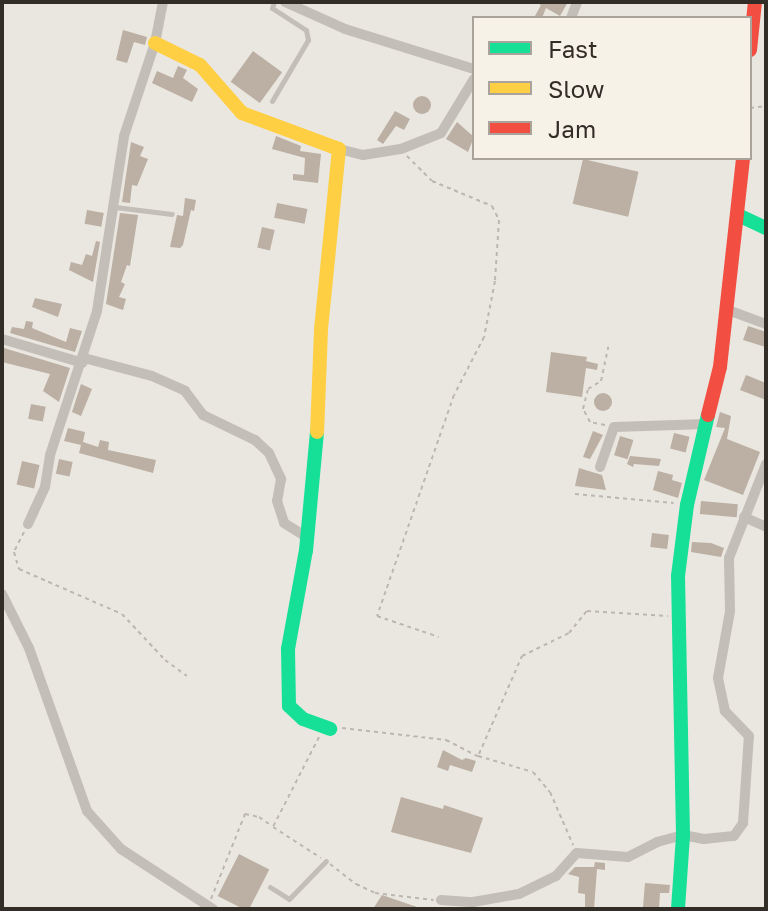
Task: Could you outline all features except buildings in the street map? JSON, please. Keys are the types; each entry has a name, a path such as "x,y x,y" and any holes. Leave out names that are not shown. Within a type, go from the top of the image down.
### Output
{"street":[{"path":"28,524 45,487 50,455 84,360 97,311 124,136 155,43 163,2"},
{"path":"285,2 345,29 472,68"},
{"path":"752,31 755,2"},
{"path":"155,43 200,65 242,113 363,155 401,149 441,133 472,82"},
{"path":"330,729 303,719 289,706 288,649 308,538 316,461 321,330 339,149"},
{"path":"678,909 683,835 678,576 687,505 707,424 728,310 743,160"},
{"path":"738,215 766,228"},
{"path":"728,310 766,324"},
{"path":"2,339 152,376 185,391 203,415 255,440 269,453 281,479 277,501 284,523 308,538"},
{"path":"600,467 614,427 707,424"},
{"path":"441,900 473,902 519,894 556,876 577,853 628,857 657,842 683,835 704,839 734,836 743,823 749,736 725,711 718,678 730,611 729,558 766,464"},
{"path":"744,517 766,527"},
{"path":"2,594 29,648 87,811 121,849 211,907"}],"lane":[{"path":"272,101 308,40 306,30 272,8 274,2"},
{"path":"115,207 172,214"},
{"path":"270,887 289,899 326,861"}],"path":[{"path":"401,149 432,181 492,206 499,220 495,281 484,337 454,395 377,616 439,637"},
{"path":"608,347 601,381 588,389 583,409 590,422 614,427"},
{"path":"575,494 687,505"},
{"path":"28,524 14,552 19,569 122,614 165,660 187,676"},
{"path":"478,756 522,656 558,635 569,633 587,611 681,617"},
{"path":"273,827 315,744 330,729 446,740 478,756 533,772 550,792 577,853"},
{"path":"211,907 245,814 259,817 356,884 375,893 441,900"}],"traffic: fast":[{"path":"738,215 766,228"},
{"path":"678,909 683,835 678,576 687,505 708,415"},
{"path":"317,432 306,550 288,649 289,706 303,719 330,729"}],"traffic: slow":[{"path":"155,43 200,65 242,113 339,149 321,330 317,432"}],"traffic: jam":[{"path":"752,31 755,2"},
{"path":"708,415 720,367 743,160"}]}
